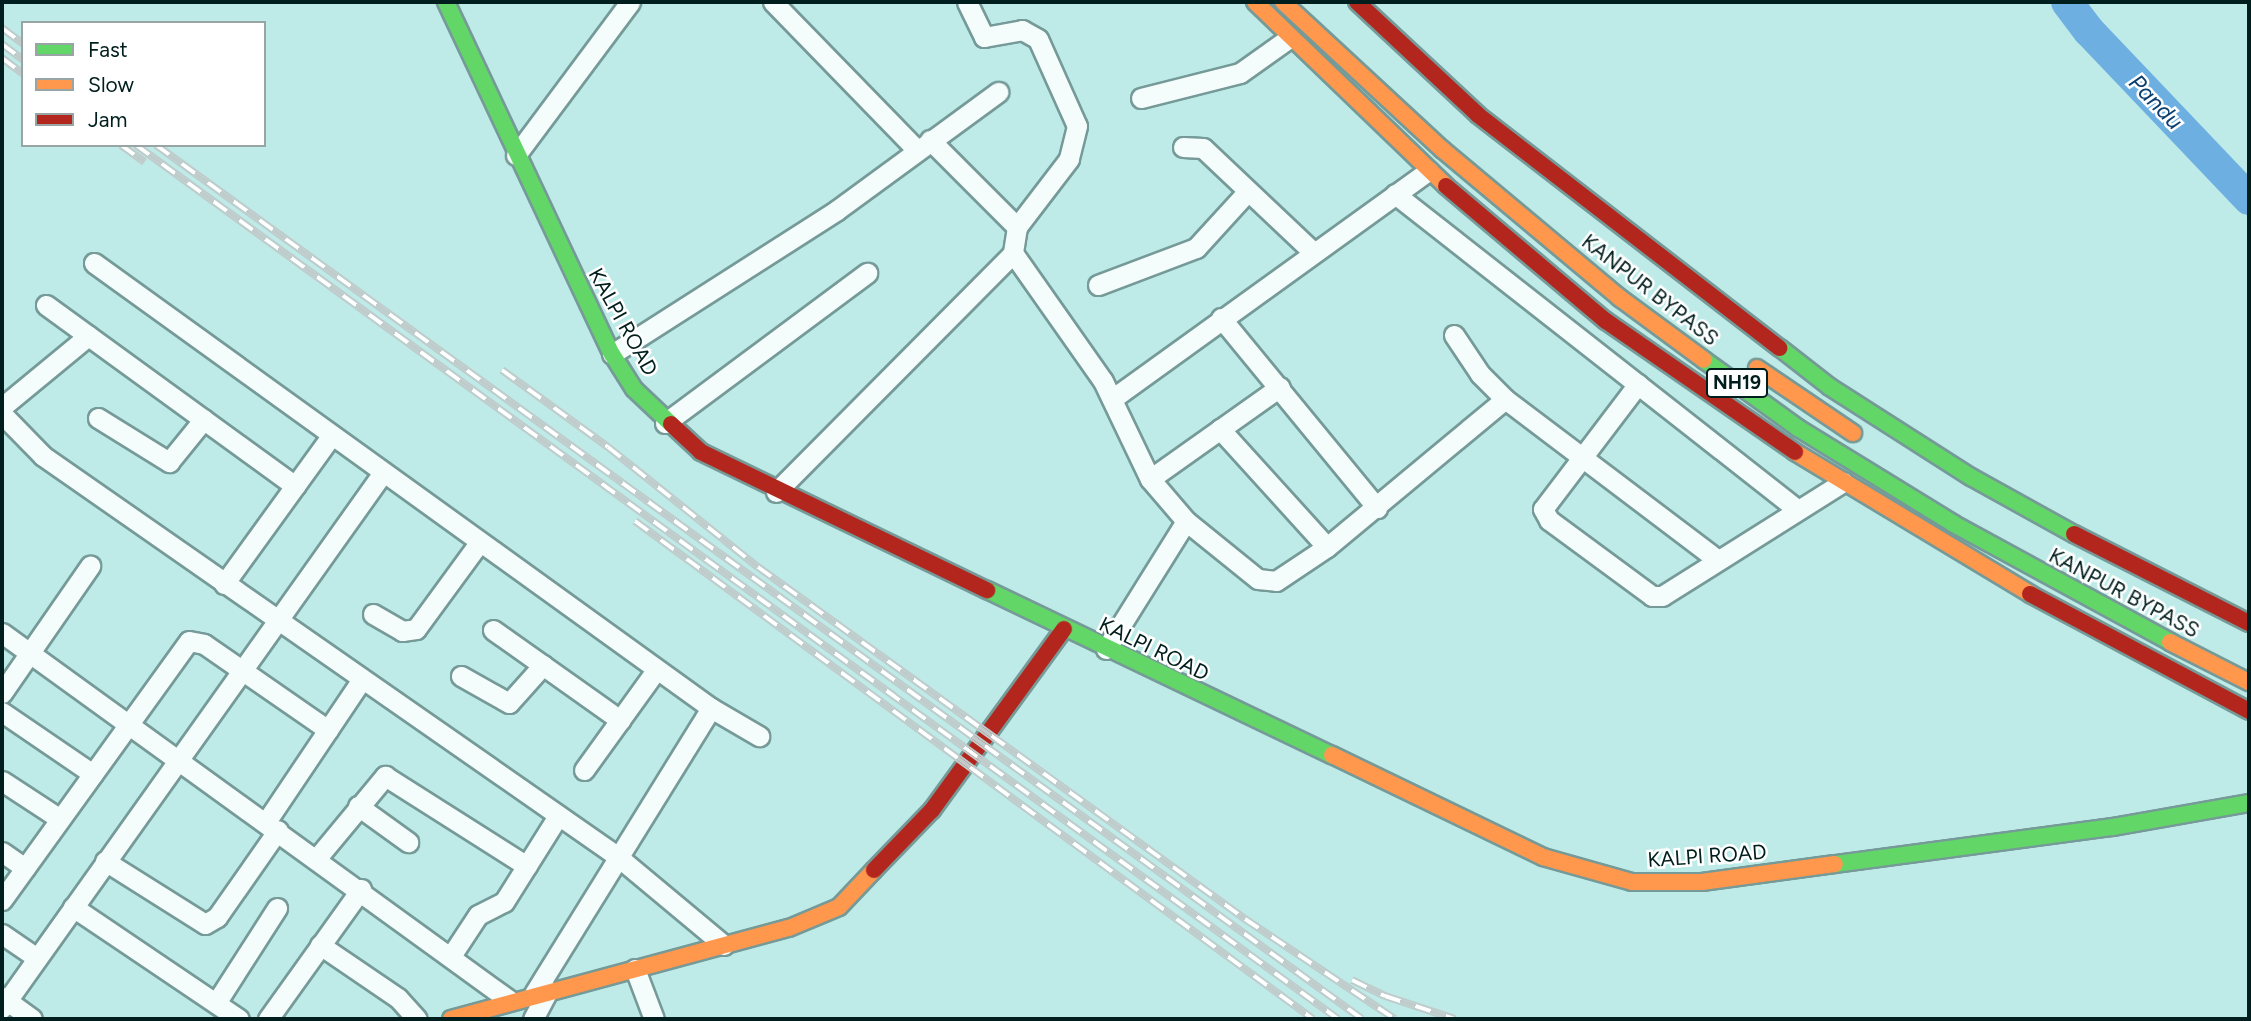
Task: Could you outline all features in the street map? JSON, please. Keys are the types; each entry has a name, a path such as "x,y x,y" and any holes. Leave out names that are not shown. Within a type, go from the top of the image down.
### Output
{"main road":[{"name":"KALPI ROAD","path":"446,2 612,354 634,389 665,423 701,452 776,492 1543,857 1632,881 1702,882 2113,827 2248,806"},
{"path":"1255,2 1428,171 1606,321 1843,482 1974,564 2249,711"},
{"name":"KANPUR BYPASS","path":"1283,2 1443,150 1619,298 1798,428 2038,572 2249,682"},
{"path":"1357,2 1478,115 1830,387 1971,477 2155,579 2249,622"},
{"name":"NH19","path":"1747,361 1873,446"},
{"path":"451,1019 509,1000 789,928 839,907 932,810 1064,629"}],"street":[{"path":"516,155 630,2"},
{"path":"773,2 924,145 1017,227"},
{"path":"776,492 1013,254 1017,227 1069,159 1077,126 1038,39 1022,30 984,37 967,2"},
{"path":"1141,98 1240,73 1289,38"},
{"path":"612,354 837,211 998,92"},
{"path":"1183,147 1203,148 1313,252"},
{"path":"1112,399 1428,171"},
{"path":"1098,285 1196,248 1248,191"},
{"path":"1395,194 1798,510"},
{"path":"1013,254 1112,399 1150,479 1186,521 1267,583 1327,547 1506,400"},
{"path":"94,263 656,670 711,708 759,736"},
{"path":"665,423 867,273"},
{"path":"46,305 295,486"},
{"path":"1222,318 1377,508"},
{"path":"1454,335 1480,374 1506,400 1579,459 1718,560"},
{"path":"2,407 88,336"},
{"path":"1638,384 1546,502 1544,515 1644,593 1661,596 1843,482"},
{"path":"1150,479 1280,387"},
{"path":"2,414 43,456 617,856 724,945"},
{"path":"97,418 161,461 169,462 204,419"},
{"path":"1220,429 1327,547"},
{"path":"224,584 331,436"},
{"path":"32,1019 3,1002 382,474"},
{"path":"1106,649 1186,521"},
{"path":"373,614 402,631 416,629 479,543"},
{"path":"2,693 90,566"},
{"path":"494,630 620,720"},
{"path":"2,633 361,889 509,1000"},
{"path":"2,900 189,640 204,644 328,730"},
{"path":"461,676 509,703 542,665"},
{"path":"584,770 656,670"},
{"path":"105,861 205,924 217,917 328,730 362,679"},
{"path":"533,1019 541,992 617,856 711,708"},
{"path":"2,712 93,775"},
{"path":"317,858 380,778 390,776 527,866"},
{"path":"2,780 60,819"},
{"path":"358,806 408,842"},
{"path":"451,956 478,915 504,902 558,816"},
{"path":"2,852 25,868"},
{"path":"268,1019 361,889"},
{"path":"73,906 239,1019"},
{"path":"216,1003 277,908"},
{"path":"2,933 37,958"},
{"path":"320,945 398,998 417,1019"},
{"path":"635,969 654,1019"}],"waterway":[{"name":"Pandu","path":"2067,2 2089,31 2249,199"}],"railway":[{"path":"2,28 21,42"},
{"path":"2,44 21,58"},
{"path":"2,58 21,72"},
{"path":"124,147 144,162"},
{"path":"139,147 1338,1019"},
{"path":"159,147 1362,1019"},
{"path":"502,370 608,447 758,567 1245,919 1395,1019"},
{"path":"635,521 1313,1019"},
{"path":"1352,980 1385,996 1455,1019"}],"traffic: fast":[{"path":"446,2 612,354 634,389 671,424"},
{"path":"1780,348 1830,387 1971,477 2074,534"},
{"path":"1704,360 1798,428 1954,524 2170,642"},
{"path":"987,590 1332,755"},
{"path":"1835,864 2113,827 2249,803"}],"traffic: slow":[{"path":"1255,2 1446,186"},
{"path":"1283,2 1443,150 1620,298 1704,360"},
{"path":"1757,368 1853,433"},
{"path":"1795,452 2030,594"},
{"path":"2170,642 2249,682"},
{"path":"1332,755 1543,857 1632,882 1702,882 1835,864"},
{"path":"451,1019 789,928 839,907 874,870"}],"traffic: jam":[{"path":"1357,2 1478,115 1780,348"},
{"path":"1446,186 1606,321 1795,452"},
{"path":"671,424 701,452 987,590"},
{"path":"2074,534 2249,623"},
{"path":"2030,594 2249,711"},
{"path":"874,870 932,810 1064,629"}]}
